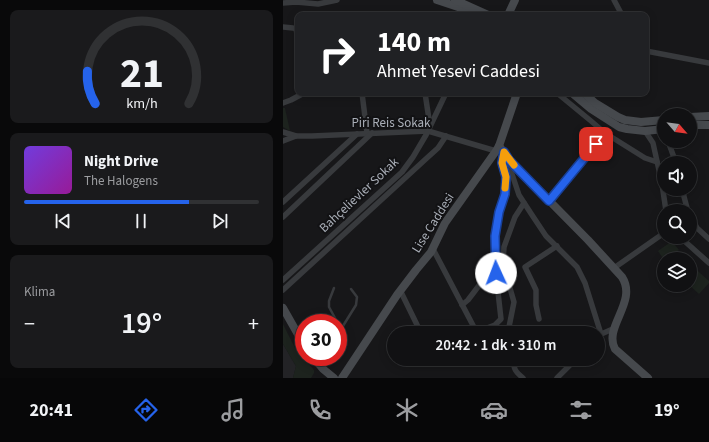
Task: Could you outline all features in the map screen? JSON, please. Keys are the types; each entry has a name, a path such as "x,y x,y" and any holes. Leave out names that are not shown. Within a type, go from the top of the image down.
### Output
{"street":[{"path":"283,3 296,2 318,4 337,0"},
{"path":"437,0 458,7 467,12"},
{"path":"455,0 481,12"},
{"path":"614,0 620,12"},
{"path":"509,12 512,2"},
{"path":"283,27 295,29"},
{"path":"649,53 709,63"},
{"path":"283,103 298,96"},
{"path":"283,217 369,133 363,96"},
{"path":"425,96 429,128"},
{"name":"Bahçelievler Sokak","path":"283,280 398,176 413,157 445,96"},
{"name":"Lise Caddesi","path":"342,378 400,290 433,249 445,223 500,150 516,96"},
{"path":"561,96 605,133 645,158 657,162"},
{"path":"576,96 591,109 619,127 645,131 657,130"},
{"path":"587,96 595,103 625,120 641,122 657,121"},
{"path":"697,117 709,116"},
{"path":"697,125 709,125"},
{"name":"Piri Reis Sokak","path":"283,132 296,136 357,134 429,128 446,136 500,150"},
{"path":"645,131 653,143 657,162"},
{"path":"549,201 605,133"},
{"path":"283,202 357,134"},
{"path":"283,141 296,136"},
{"path":"283,290 429,157 438,148 446,136"},
{"path":"500,150 622,277 625,282 627,292 626,299 615,328 612,340 613,344 615,348 648,378"},
{"path":"491,326 501,319 496,273 495,236 499,212 505,194 506,177 500,150"},
{"path":"509,160 519,195 524,203 546,236 577,267 585,283 597,326"},
{"path":"509,326 515,302 503,264 504,247 515,217 524,203"},
{"path":"697,228 709,239"},
{"path":"614,268 657,238"},
{"path":"688,244 709,263"},
{"path":"539,319 536,305 536,290 525,267 557,246"},
{"path":"433,249 448,275 473,326"},
{"path":"462,305 468,300 484,279 496,273"},
{"path":"400,290 418,326"},
{"path":"283,308 295,329"},
{"path":"605,333 615,328"},
{"path":"320,366 334,378"},
{"path":"513,366 515,372 523,378"},
{"path":"557,378 569,366"}],"lane":[{"path":"333,314 329,307 329,301 334,288"},
{"path":"347,319 356,305 357,298 351,289"}],"shaded area":[{"path":"283,108 285,108 290,131 283,127"},
{"path":"668,244 674,244 679,250 676,252 658,251"},
{"path":"697,270 709,281 709,283 699,294 697,292"},
{"path":"283,324 295,348 295,364 283,344"},
{"path":"283,344 296,366 293,378 283,378"},
{"path":"296,366 311,366 314,370 311,378 293,378"}],"slow traffic":[{"path":"505,188 506,177 502,163 504,152 514,165"}],"route":[{"path":"496,273 495,236 499,212 505,194 506,177 502,163 504,152 509,160 549,201 596,144"}]}
